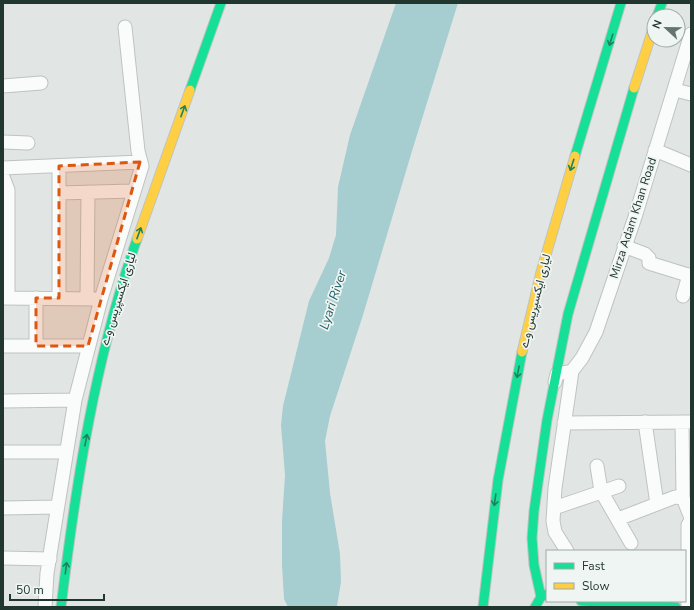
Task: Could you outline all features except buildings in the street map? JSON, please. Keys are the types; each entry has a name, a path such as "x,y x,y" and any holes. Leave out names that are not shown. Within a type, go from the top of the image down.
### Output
{"main road":[{"name":"لیاری ایکسپریس وے","path":"61,607 73,507 103,349 134,247 221,3"},
{"name":"لیاری ایکسپریس وے","path":"483,607 487,559 501,464 530,314 564,190 621,3"},
{"name":"Mirza Adam Khan Road","path":"544,596 533,551 534,511 547,420 568,314 623,121 647,48"},
{"path":"535,607 544,596"},
{"path":"597,602 676,607"}],"street":[{"path":"46,607 47,573 65,452 75,400 101,299 133,191 142,166 140,162 125,27"},
{"name":"Mirza Adam Khan Road","path":"554,386 557,374 572,371 582,358 596,332 635,217 691,34"},
{"path":"3,86 41,83"},
{"path":"675,90 691,94"},
{"path":"3,142 28,142"},
{"path":"655,150 691,165"},
{"path":"3,168 140,162"},
{"path":"59,166 59,298"},
{"path":"3,177 8,190 6,214 6,298 101,299"},
{"path":"59,193 133,191"},
{"path":"88,192 88,299"},
{"path":"624,246 645,254 649,258 649,263 690,276 683,296"},
{"path":"36,298 36,346"},
{"path":"3,346 88,346"},
{"path":"566,550 555,532 553,521 555,488 572,371"},
{"path":"3,401 75,400"},
{"path":"645,422 657,504"},
{"path":"564,423 687,422 683,498 691,519 688,525 688,607"},
{"path":"3,452 65,452"},
{"path":"597,466 601,490 631,542"},
{"path":"554,508 601,490 619,486"},
{"path":"618,519 675,497 683,498"},
{"path":"3,508 57,507"},
{"path":"3,558 50,559"}],"highlighted area":[{"path":"140,162 88,346 36,346 36,298 59,298 59,166"}],"water":[{"name":"Lyari River","path":"396,3 458,3 363,315 330,416 325,441 330,493 340,554 341,582 337,606 288,607 284,599 282,565 282,521 285,475 281,425 283,406 309,301 329,258 336,235 338,187 350,135"}],"traffic: fast":[{"path":"190,90 221,3"},
{"path":"575,156 621,3"},
{"path":"660,8 662,3"},
{"path":"541,597 534,565 532,538 534,511 547,420 568,314 634,88"},
{"path":"61,607 73,514 98,375 122,284 137,239"},
{"path":"483,607 498,480 522,352"},
{"path":"535,607 541,597 546,594"},
{"path":"597,602 676,607"}],"traffic: slow":[{"path":"634,88 647,48"},
{"path":"137,239 190,90"},
{"path":"522,352 541,272 575,156"}]}
